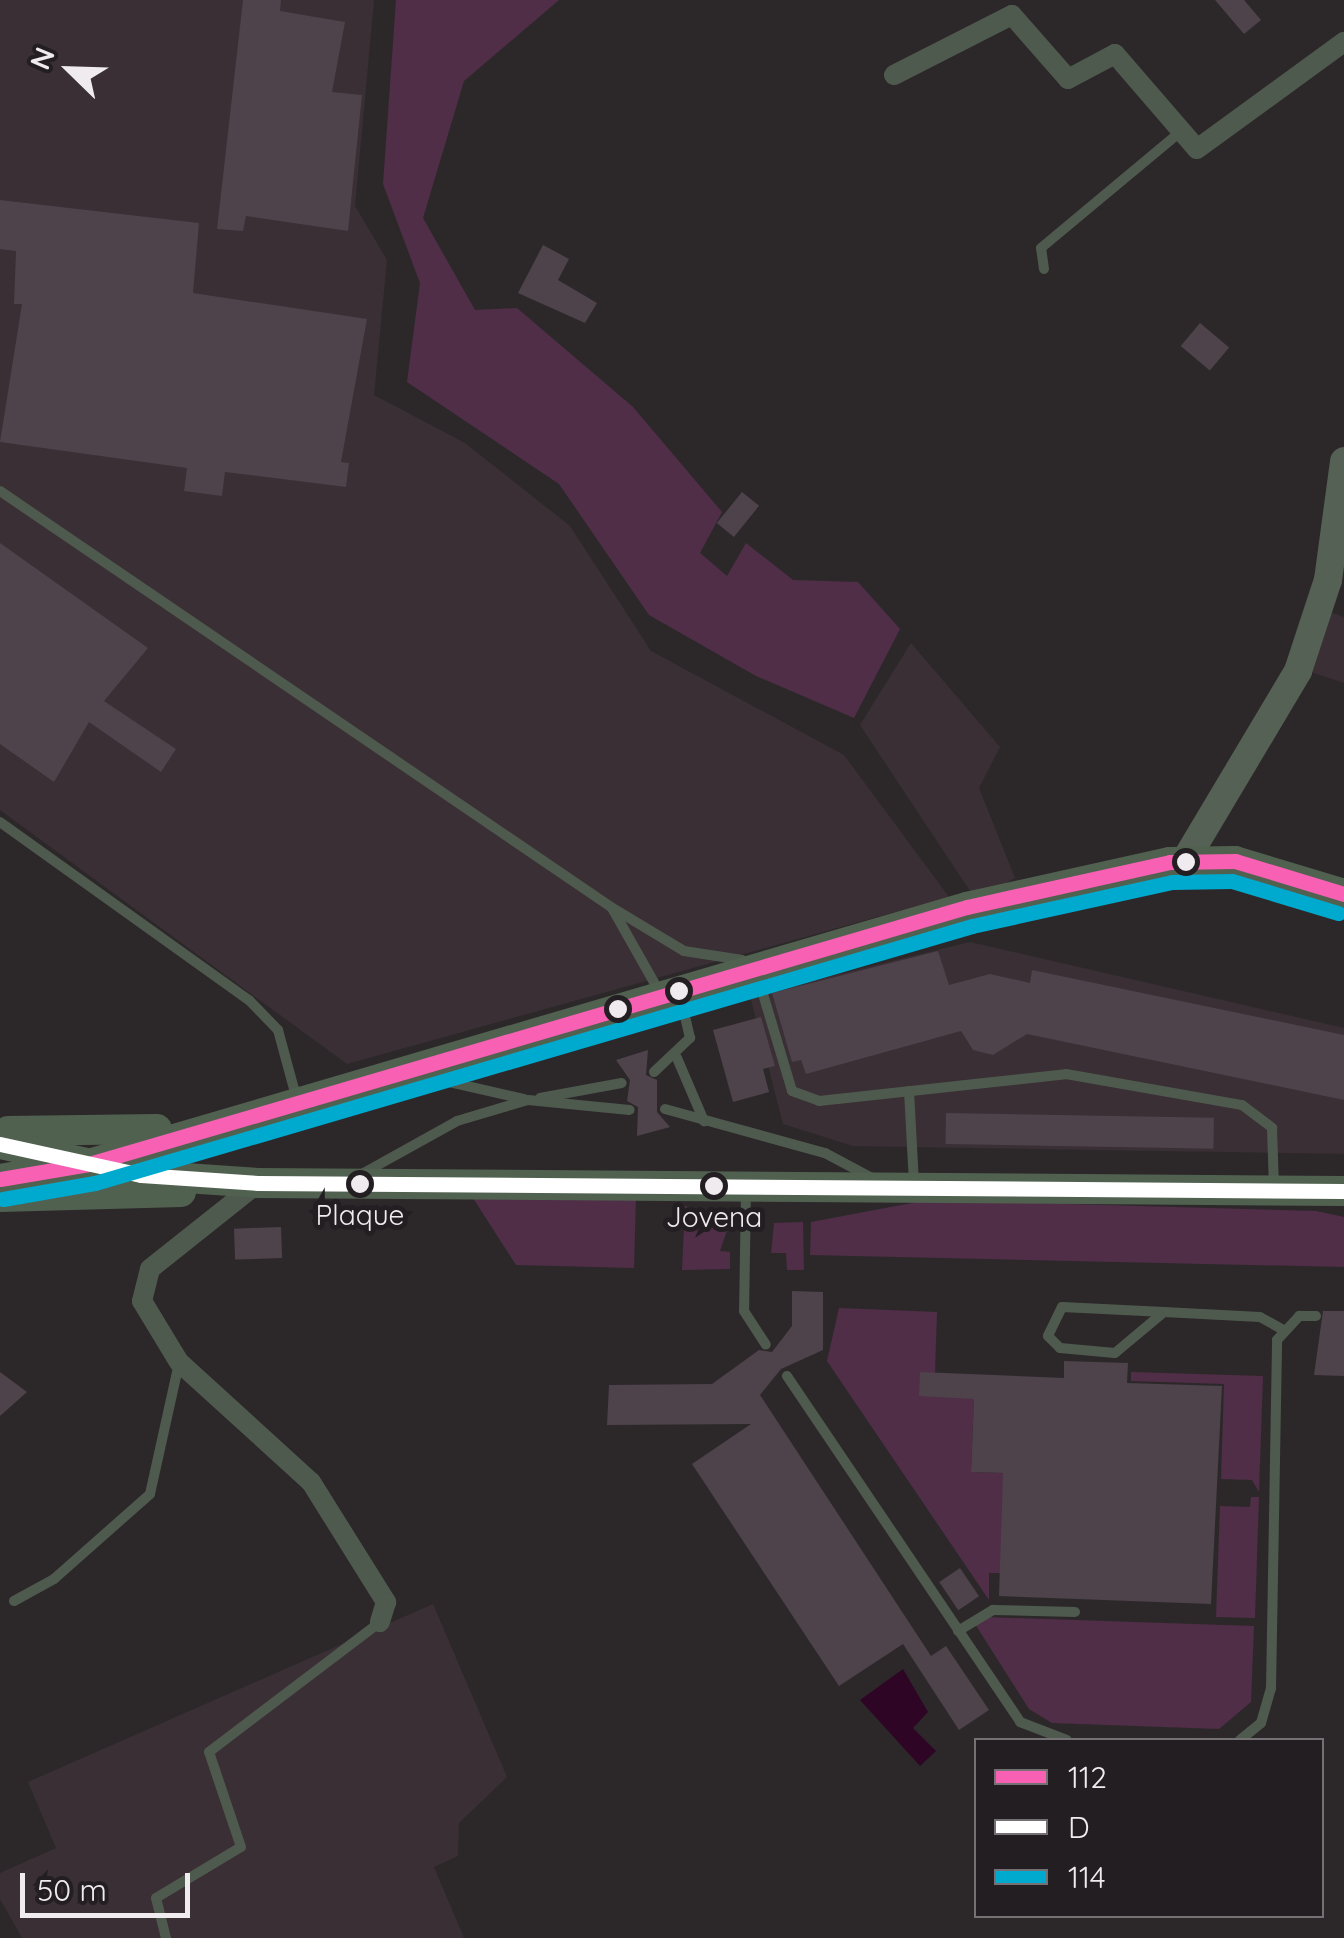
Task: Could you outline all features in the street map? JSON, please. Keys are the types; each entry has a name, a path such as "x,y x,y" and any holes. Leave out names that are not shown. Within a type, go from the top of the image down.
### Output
{"main road":[{"path":"0,1179 89,1164 668,989 1186,859 1235,861 1344,894"},
{"path":"0,1130 110,1135 297,1101"},
{"path":"0,1144 89,1164 258,1183"},
{"path":"0,1197 55,1202 258,1183 346,1182 1344,1191"}],"street":[{"path":"894,74 1012,15 1068,79 1115,54 1184,128 1197,149 1344,42"},
{"path":"1186,859 1298,671 1328,580 1344,460"},
{"path":"258,1183 142,1284 151,1322 179,1362 311,1482 386,1602 380,1622"}],"lane":[{"path":"1044,269 1042,248 1184,128"},
{"path":"0,491 611,907 684,951 766,964 792,1091 819,1101 1066,1074 1242,1105 1272,1128 1274,1190"},
{"path":"0,822 249,1000 278,1030 297,1101"},
{"path":"611,907 668,989 690,1038 677,1058 654,1072"},
{"path":"677,1058 704,1122"},
{"path":"398,1071 528,1100 630,1110"},
{"path":"346,1182 457,1121 528,1100 622,1082"},
{"path":"665,1109 825,1152 900,1185 909,1091"},
{"path":"746,1183 744,1311 766,1345"},
{"path":"1164,1312 1115,1354 1060,1348 1048,1336 1062,1307 1164,1312 1260,1317 1283,1330"},
{"path":"1283,1330 1316,1316"},
{"path":"1242,1738 1261,1723 1271,1689 1283,1330"},
{"path":"14,1601 54,1580 150,1494 179,1362"},
{"path":"787,1376 1020,1722 1062,1738"},
{"path":"958,1630 993,1610 1076,1612"},
{"path":"166,1938 156,1898 241,1847 209,1752 380,1622"}],"shaded area":[{"path":"0,0 374,0 355,206 387,260 374,395 465,443 570,526 651,651 844,755 949,897 347,1064 0,810"},
{"path":"396,0 559,0 464,81 423,218 475,310 517,308 633,407 722,512 700,553 727,576 746,543 793,580 858,582 900,629 854,718 756,676 649,615 559,484 407,382 420,283 383,184"},
{"path":"1321,609 1344,617 1344,683 1296,667"},
{"path":"911,643 1000,747 979,788 1015,878 976,900 860,725"},
{"path":"970,942 1344,1028 1344,1154 853,1146 783,1124 750,996"},
{"path":"471,1195 636,1197 634,1268 516,1265"},
{"path":"928,1200 1316,1211 1344,1217 1344,1267 810,1255 811,1222"},
{"path":"685,1206 731,1219 720,1251 730,1252 730,1269 682,1270"},
{"path":"803,1222 804,1270 787,1270 786,1253 771,1253 774,1223"},
{"path":"839,1308 937,1312 935,1373 974,1399 971,1472 1024,1474 1000,1573 989,1573 989,1600 827,1361"},
{"path":"1131,1372 1263,1376 1259,1492 1252,1480 1221,1479 1224,1384 1131,1381"},
{"path":"1251,1497 1259,1497 1255,1618 1216,1617 1220,1506 1250,1507"},
{"path":"433,1604 507,1777 459,1823 458,1856 434,1867 464,1938 22,1938 0,1899 0,1873 56,1848 28,1782"},
{"path":"984,1617 1254,1626 1251,1702 1219,1729 1052,1723 1029,1709 975,1624"},
{"path":"903,1669 928,1712 913,1728 936,1751 920,1766 860,1700"}],"building":[{"path":"243,0 281,0 280,11 345,22 332,92 362,95 348,231 246,216 243,231 217,229"},
{"path":"1215,0 1244,0 1261,20 1244,34"},
{"path":"0,200 199,223 193,293 367,319 341,462 349,463 346,487 225,472 222,496 184,491 187,468 0,442 22,304 14,304 16,251 0,249"},
{"path":"543,245 569,259 558,280 597,303 585,323 518,293"},
{"path":"1200,323 1229,347 1210,370 1181,346"},
{"path":"742,492 759,506 734,537 717,523"},
{"path":"0,543 148,648 104,701 176,749 161,772 89,722 54,782 0,744"},
{"path":"938,951 949,985 990,974 1030,983 1032,970 1344,1035 1344,1100 1027,1034 993,1055 973,1050 961,1031 806,1074 801,1060 792,1062 772,993"},
{"path":"761,1017 775,1066 763,1069 769,1092 733,1102 713,1030"},
{"path":"648,1050 646,1075 657,1080 657,1112 670,1127 637,1136 638,1107 627,1101 630,1080 616,1060"},
{"path":"946,1113 1214,1118 1213,1149 945,1144"},
{"path":"281,1227 282,1258 235,1260 234,1229"},
{"path":"792,1291 823,1292 823,1350 781,1369 760,1395 931,1656 946,1646 989,1710 959,1730 903,1644 839,1686 692,1464 751,1424 607,1425 609,1385 712,1384 759,1350 772,1352 792,1326"},
{"path":"1323,1311 1344,1311 1344,1376 1314,1375"},
{"path":"1064,1361 1128,1363 1127,1383 1222,1386 1211,1604 999,1596 1003,1473 971,1472 974,1399 919,1396 920,1372 1064,1378"},
{"path":"0,1372 27,1392 0,1416"},
{"path":"960,1568 979,1596 958,1610 939,1582"}],"transit line":[{"name":"112","path":"0,1179 89,1164 967,907 1170,862 1235,861 1344,894"},
{"name":"114","path":"3,1199 95,1183 972,926 1172,882 1232,881 1338,913"},
{"name":"D","path":"0,1144 141,1175 258,1183 1344,1191"}],"place":[{"name":"Plaque","path":"360,1184"},
{"name":"Jovena","path":"714,1186"}]}
